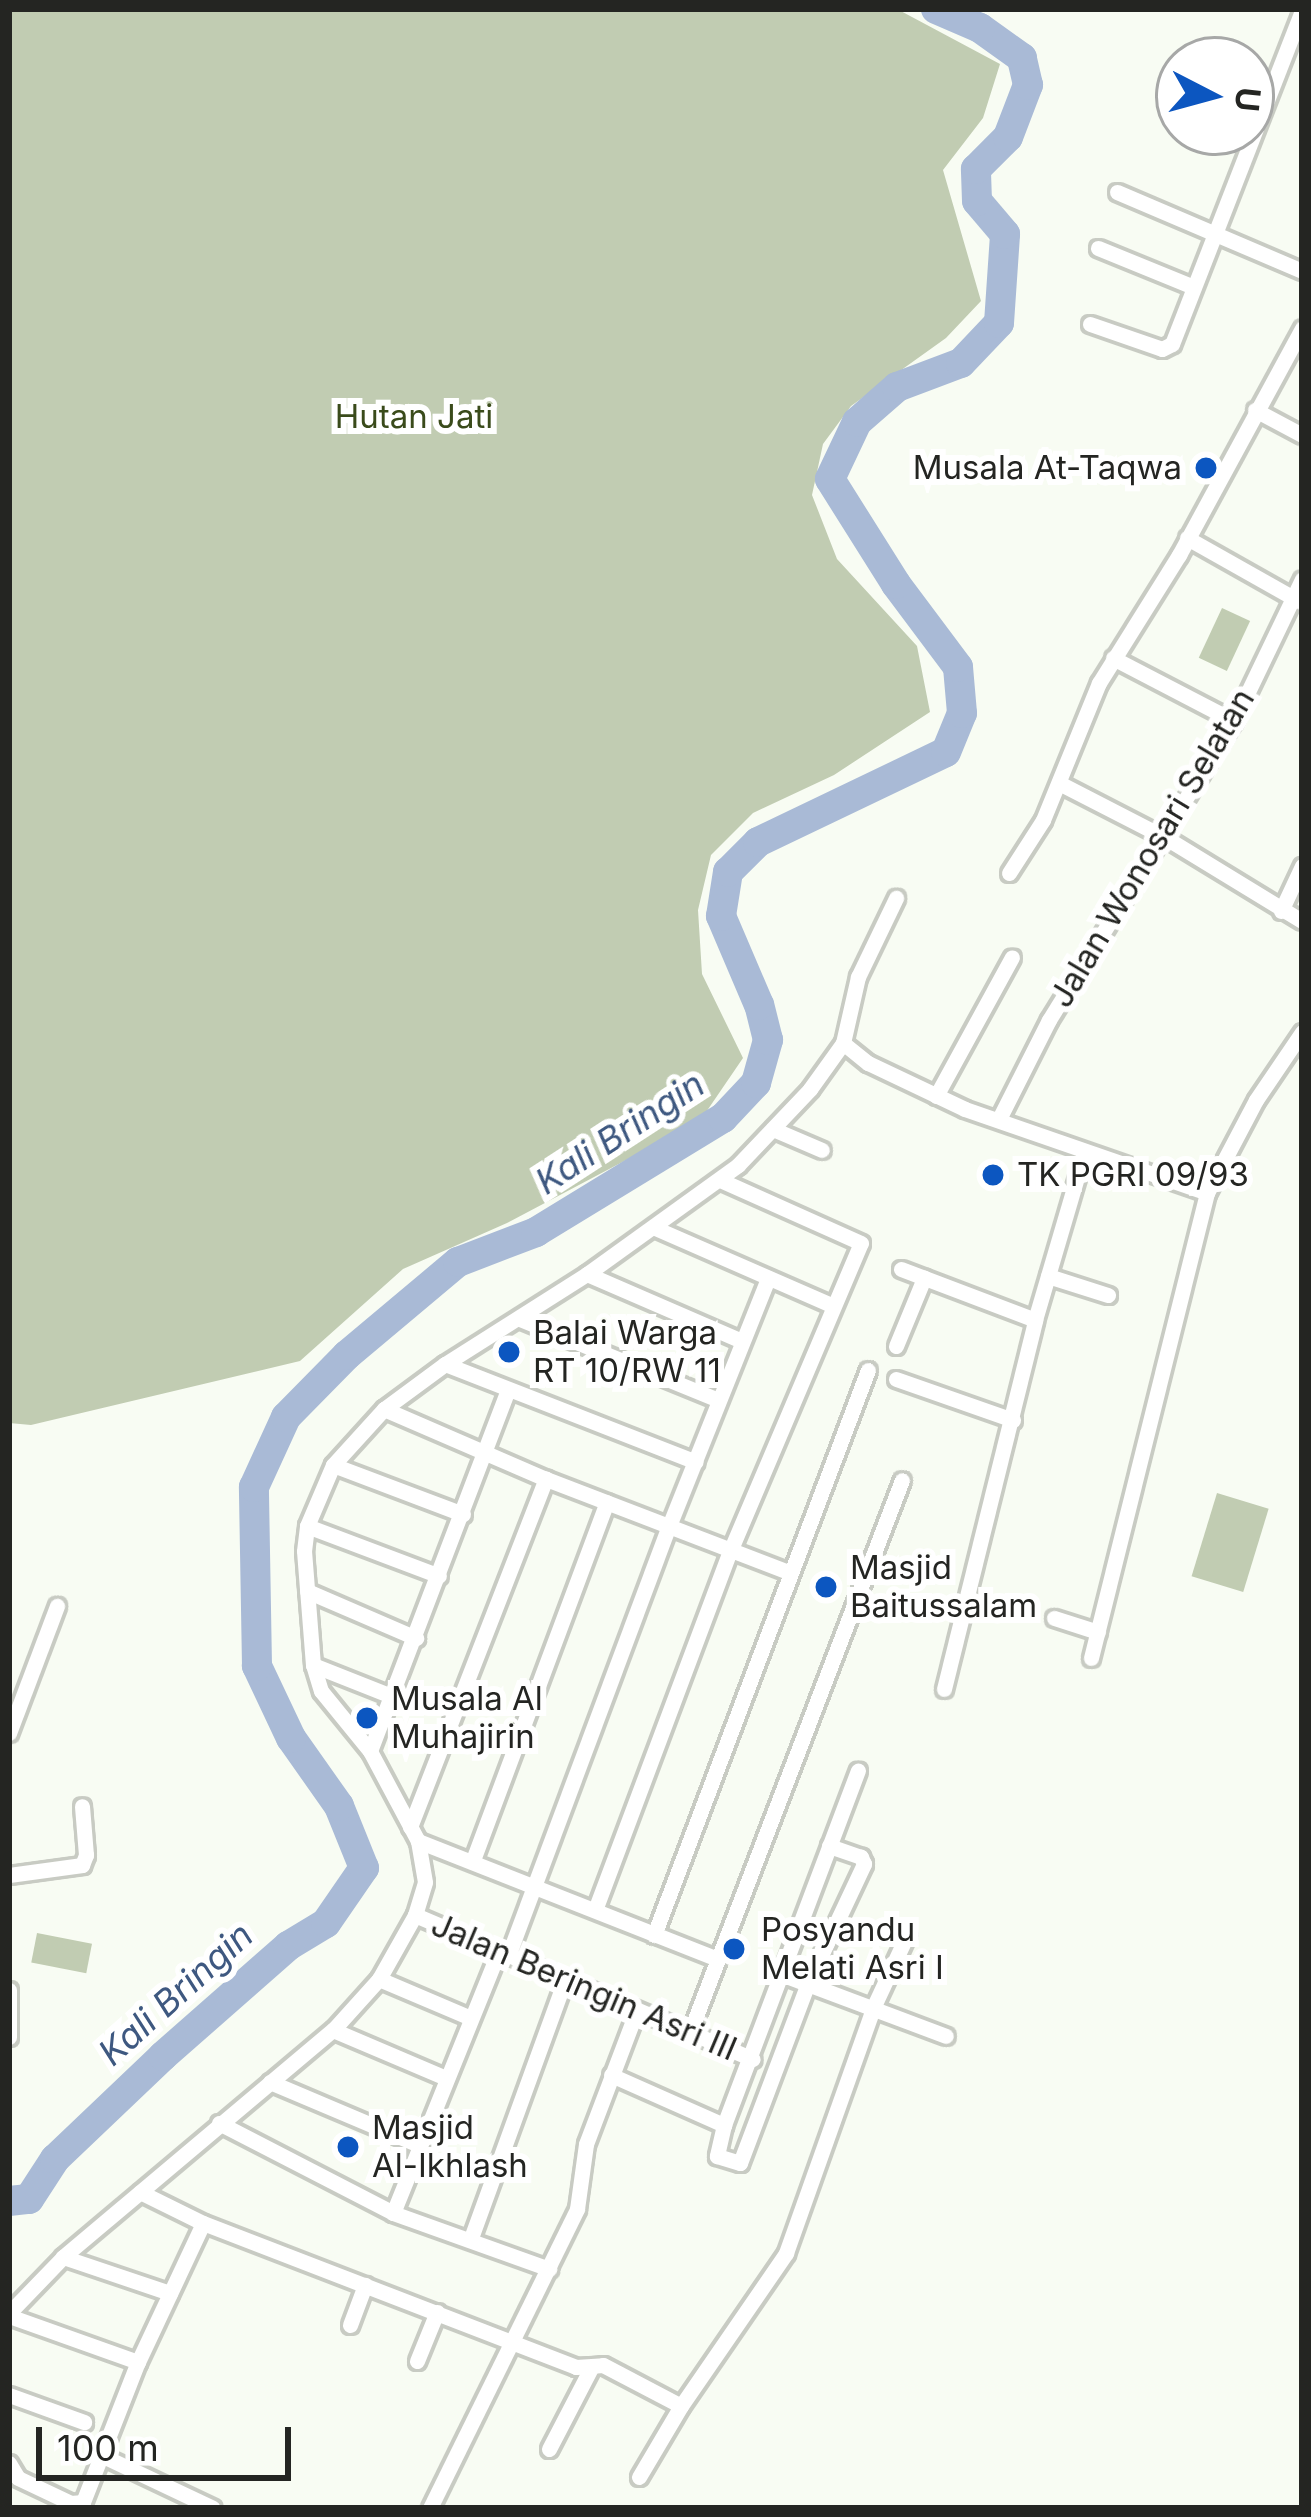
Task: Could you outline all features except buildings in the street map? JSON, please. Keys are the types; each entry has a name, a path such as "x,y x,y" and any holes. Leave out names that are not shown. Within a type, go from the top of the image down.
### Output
{"street":[{"path":"1090,324 1168,348 1302,10"},
{"path":"1117,192 1302,271"},
{"path":"1098,248 1191,286"},
{"path":"1009,873 1059,783 1113,658 1187,538 1302,328"},
{"path":"1255,410 1302,435"},
{"path":"1187,538 1297,600"},
{"name":"Jalan Wonosari Selatan","path":"1000,1117 1049,1020 1166,838 1234,721 1297,600 1302,579"},
{"path":"1113,658 1234,721"},
{"path":"1059,783 1166,838 1302,921"},
{"path":"1281,911 1302,866"},
{"path":"138,2362 9,2315 63,2257 333,2030 379,1979 415,1915 425,1882 414,1834 370,1751 321,1691 313,1665 307,1526 333,1465 384,1409 655,1228 720,1180 773,1129 843,1043 858,977 896,898"},
{"path":"936,1096 1012,957"},
{"path":"1091,1658 1207,1193 1294,1059 1302,1032"},
{"path":"843,1043 868,1063 936,1096 1084,1153 1207,1193"},
{"path":"773,1129 821,1150"},
{"path":"944,1689 1035,1321 1084,1153"},
{"path":"595,1910 731,1549 830,1305 861,1243 720,1180"},
{"path":"655,1228 830,1305"},
{"path":"901,1269 1035,1321"},
{"path":"587,1274 742,1341"},
{"path":"1048,1276 1108,1295"},
{"path":"393,2212 471,2018 533,1886 768,1278"},
{"path":"896,1346 924,1278"},
{"path":"520,1319 718,1400"},
{"path":"445,1364 696,1462"},
{"path":"654,1935 868,1370"},
{"path":"896,1379 1013,1420"},
{"path":"370,1751 508,1392"},
{"path":"384,1409 546,1479 788,1572"},
{"path":"333,1465 463,1514"},
{"path":"414,1834 546,1479"},
{"path":"690,2032 902,1480"},
{"path":"473,1860 608,1502"},
{"path":"307,1526 439,1576"},
{"path":"307,1591 416,1638"},
{"path":"9,1732 57,1606"},
{"path":"1054,1618 1098,1632"},
{"path":"313,1665 394,1697"},
{"path":"829,1846 861,1857 864,1864 808,1983 738,2165 716,2152 724,2125 756,2053 782,1974 829,1846 858,1770"},
{"path":"9,1876 82,1865 86,1855 82,1806"},
{"path":"414,1834 718,1959"},
{"name":"Jalan Beringin Asri III","path":"415,1915 690,2032 756,2053 781,2055"},
{"path":"639,2477 681,2405 786,2252 873,2008 907,1935"},
{"path":"782,1974 946,2036"},
{"path":"379,1979 471,2018"},
{"path":"471,2238 565,1980"},
{"path":"9,1990 9,2037"},
{"path":"430,2508 577,2209 586,2144 637,2010"},
{"path":"333,2030 446,2078"},
{"path":"611,2075 724,2125"},
{"path":"270,2081 419,2145"},
{"path":"219,2123 393,2212 549,2269"},
{"path":"140,2192 203,2223 576,2367 603,2365 681,2405"},
{"path":"9,2463 18,2478 80,2504 105,2457 138,2362 203,2223"},
{"path":"63,2257 170,2293"},
{"path":"350,2325 365,2285"},
{"path":"417,2361 437,2312"},
{"path":"549,2449 592,2366"},
{"path":"9,2395 84,2422"},
{"path":"105,2457 213,2508"}],"green space":[{"name":"Hutan Jati","path":"9,9 897,9 1000,64 983,118 943,170 981,301 946,338 851,406 823,444 812,495 837,559 917,646 930,712 834,775 753,813 711,855 698,910 702,974 743,1058 700,1121 507,1223 403,1269 300,1361 31,1425 9,1423"},
{"path":"1222,608 1250,621 1227,671 1199,658"},
{"path":"1217,1493 1269,1509 1243,1592 1192,1576"},
{"path":"37,1933 92,1944 86,1973 31,1962"}],"waterway":[{"name":"Kali Bringin","path":"9,2201 29,2199 55,2159 163,2056 288,1946 326,1923 364,1868 339,1806 291,1738 257,1666 254,1487 286,1417 347,1355 458,1262 536,1232 723,1118 756,1083 768,1040 759,1005 721,916 728,872 758,842 946,752 962,713 958,667 896,584 830,479 857,422 897,387 961,363 999,323 1005,234 977,201 976,169 1008,137 1028,85 1022,58 980,28 936,9"}],"place":[{"name":"Musala At-Taqwa","path":"1206,468"},
{"name":"TK PGRI 09/93","path":"993,1175"},
{"name":"Balai Warga RT 10/RW 11","path":"509,1352"},
{"name":"Masjid Baitussalam","path":"826,1587"},
{"name":"Musala Al Muhajirin","path":"367,1718"},
{"name":"Posyandu Melati Asri I","path":"734,1949"},
{"name":"Masjid Al-Ikhlash","path":"348,2147"}]}
